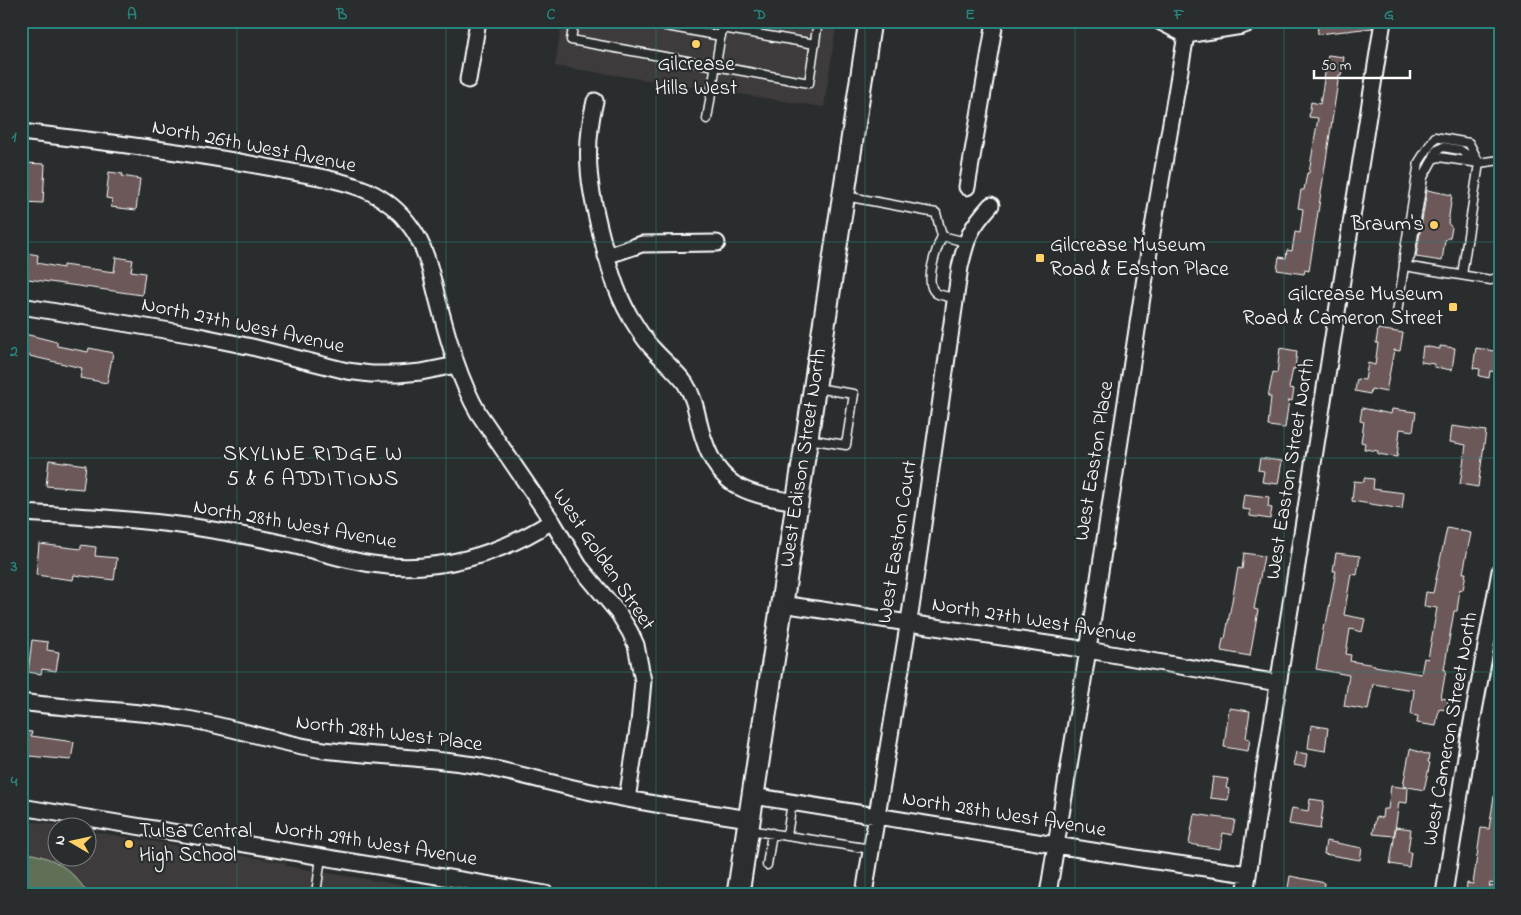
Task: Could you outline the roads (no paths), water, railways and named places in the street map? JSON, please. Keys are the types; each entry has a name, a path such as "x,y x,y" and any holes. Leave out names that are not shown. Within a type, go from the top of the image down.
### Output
{"main road":[{"name":"West Edison Street North","path":"738,894 870,21"}],"street":[{"path":"468,80 478,21"},
{"path":"967,187 995,21"},
{"path":"1159,21 1186,35 1242,26 1255,21"},
{"name":"West Easton Street North","path":"1245,894 1383,21"},
{"name":"West Easton Place","path":"1048,894 1088,650 1146,272 1186,35"},
{"path":"595,101 590,124 589,180 593,204 614,285 635,325 652,349 684,382 692,396 704,441 720,471 729,481 744,491 758,496 797,502"},
{"name":"North 26th West Avenue","path":"21,132 223,159 328,179 369,191 388,202 399,212 419,241 428,263 456,364"},
{"name":"West Easton Court","path":"864,894 908,623 960,267 972,227 991,205"},
{"path":"606,256 642,244 717,243"},
{"name":"North 27th West Avenue","path":"21,306 194,334 371,374 421,372 456,364"},
{"name":"West Golden Street","path":"456,364 468,396 479,414 552,521 578,566 619,614 636,645 643,681 639,723 627,799"},
{"name":"North 28th West Avenue","path":"21,513 123,519 194,527 291,545 357,562 413,567 466,559 492,551 533,534 552,521"},
{"name":"West Cameron Street North","path":"1444,894 1469,738 1500,572"},
{"name":"North 27th West Avenue","path":"782,604 1088,650 1278,683"},
{"name":"North 28th West Place","path":"21,702 86,710 150,713 189,719 323,750 441,760 520,774 578,789 748,824"},
{"name":"North 28th West Avenue","path":"753,796 1248,874"},
{"name":"North 29th West Avenue","path":"21,807 546,894"}],"lane":[{"path":"574,21 571,40 809,83 818,21"},
{"path":"639,21 722,28 815,44"},
{"path":"707,119 722,28"},
{"path":"1397,312 1419,162 1435,138 1469,142 1479,163 1462,275"},
{"path":"1404,266 1410,257 1423,178 1436,151 1443,147 1460,150 1479,163 1500,160"},
{"path":"843,195 936,213 942,236 936,249 930,281 931,288 937,294 956,298"},
{"path":"942,236 966,242"},
{"path":"1404,266 1491,280 1500,276"},
{"path":"806,439 846,445 854,394 813,388"},
{"path":"786,836 792,802"},
{"path":"748,824 772,834 871,850"},
{"path":"767,865 772,834"},
{"path":"316,894 322,857"}],"place":[{"name":"Gilcrease Hills West","path":"696,44"},
{"name":"Braum's","path":"1434,225"},
{"name":"Gilcrease Museum Road & Easton Place","path":"1040,258"},
{"name":"Gilcrease Museum Road & Cameron Street","path":"1453,307"},
{"name":"Tulsa Central High School","path":"129,844"}],"district":[{"name":"SKYLINE RIDGE W 5 & 6 ADDITIONS","path":"313,468"}]}
